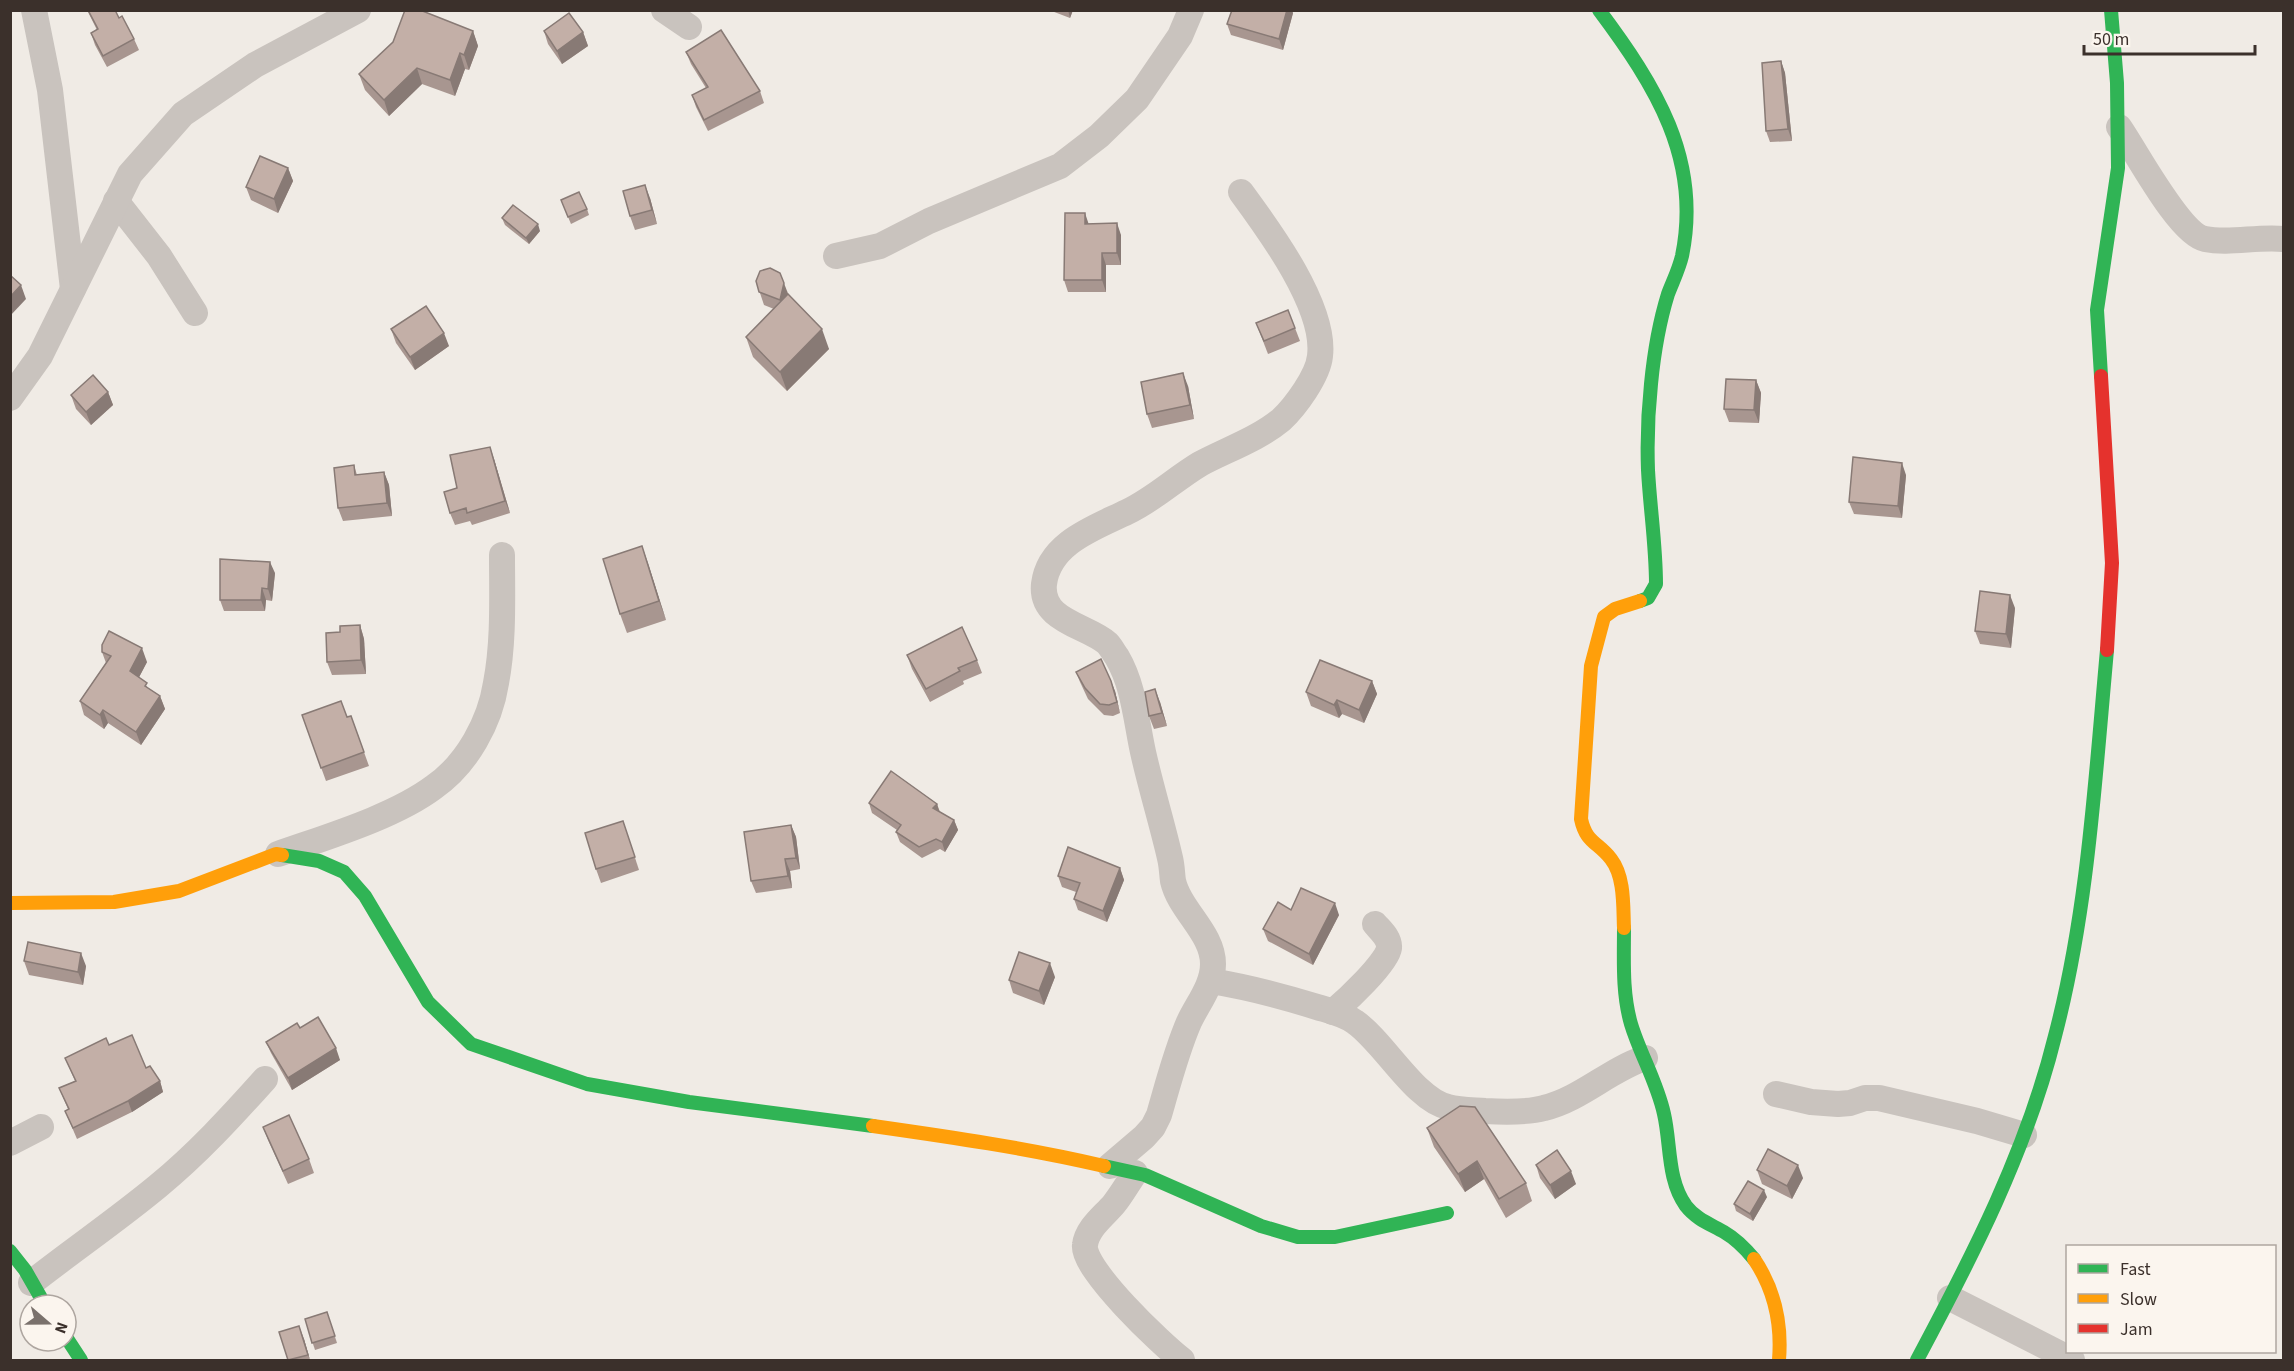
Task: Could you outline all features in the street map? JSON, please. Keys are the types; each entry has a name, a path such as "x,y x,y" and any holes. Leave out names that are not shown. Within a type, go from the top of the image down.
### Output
{"main road":[{"path":"1599,10 1619,36 1662,104 1683,157 1689,200 1683,255 1666,300 1651,386 1648,470 1656,584 1648,598 1615,609 1604,618 1591,666 1581,819 1586,836 1607,853 1614,863 1619,878 1624,910 1624,967 1628,1011 1664,1113 1673,1171 1682,1200 1700,1219 1727,1234 1748,1251 1760,1266 1773,1293 1779,1318 1779,1360"},
{"path":"1917,1360 1965,1269 2024,1135 2055,1038 2075,951 2089,851 2110,617 2112,563 2097,310 2118,168 2119,127 2111,10"},
{"path":"10,903 114,902 178,891 276,854 319,861 344,872 365,896 428,1002 471,1044 587,1084 689,1102 967,1139 1110,1166 1135,1173 1261,1226 1298,1238 1335,1237 1447,1213"},
{"path":"10,1251 25,1270 37,1293"}],"street":[{"path":"34,10 51,100 73,291"},
{"path":"10,398 40,356 130,174 183,114 255,65 358,10"},
{"path":"664,10 689,27"},
{"path":"836,256 880,246 929,221 1060,165 1099,136 1137,99 1180,36 1191,10"},
{"path":"2119,127 2185,226 2203,239 2231,240 2265,237 2283,239"},
{"path":"1110,1166 1153,1127 1159,1115 1188,1024 1211,981 1212,950 1178,895 1127,678 1109,644 1085,629 1064,620 1046,602 1044,586 1050,561 1067,543 1132,510 1198,465 1261,433 1280,420 1296,403 1310,381 1320,357 1318,336 1310,305 1276,242 1241,192"},
{"path":"116,201 159,256 195,313"},
{"path":"276,854 391,811 435,787 465,757 487,718 496,684 501,632 502,555"},
{"path":"1333,1012 1355,992 1388,951 1389,945 1386,938 1375,924"},
{"path":"1211,981 1283,996 1333,1012 1355,1022 1418,1087 1436,1102 1448,1107 1491,1111 1542,1109 1578,1095 1612,1072 1645,1058"},
{"path":"31,1283 183,1165 209,1141 265,1079"},
{"path":"1776,1094 1811,1102 1838,1104 1865,1098 1879,1098 1977,1121 2024,1135"},
{"path":"10,1143 41,1127"},
{"path":"1135,1173 1112,1206 1088,1234 1084,1246 1087,1255 1108,1285 1153,1336 1182,1360"},
{"path":"1950,1298 2072,1360"}],"building":[{"path":"88,10 115,10 119,18 122,16 134,39 103,56 91,33 98,29"},
{"path":"405,10 420,10 473,31 464,55 460,53 450,80 417,68 384,100 359,74 393,42"},
{"path":"1232,10 1287,10 1279,39 1227,24"},
{"path":"569,13 583,32 557,51 544,31"},
{"path":"721,30 760,91 704,120 692,95 708,87 686,52"},
{"path":"1781,61 1788,129 1766,131 1762,63"},
{"path":"260,156 288,168 274,199 246,187"},
{"path":"645,185 652,210 630,216 623,191"},
{"path":"579,192 587,209 568,217 561,200"},
{"path":"513,205 538,224 526,238 502,218"},
{"path":"1065,213 1085,213 1085,224 1117,223 1117,253 1102,253 1102,280 1064,280"},
{"path":"770,268 780,273 784,283 780,300 759,292 756,281 760,271"},
{"path":"10,275 21,285 10,297"},
{"path":"788,294 822,329 780,372 746,337"},
{"path":"426,306 444,333 410,357 391,329"},
{"path":"1288,310 1295,328 1264,341 1256,323"},
{"path":"1183,373 1190,405 1147,414 1141,382"},
{"path":"93,375 108,392 86,412 71,395"},
{"path":"1726,379 1756,380 1754,410 1724,409"},
{"path":"490,447 505,501 467,513 466,508 450,513 444,492 457,488 450,455"},
{"path":"1853,457 1902,463 1898,506 1849,502"},
{"path":"354,465 355,475 384,472 387,503 338,508 334,468"},
{"path":"642,546 659,601 620,614 603,559"},
{"path":"220,559 270,562 268,589 262,588 261,600 220,600"},
{"path":"1980,591 2010,595 2006,634 1975,631"},
{"path":"360,625 361,660 327,662 326,633 340,632 340,626"},
{"path":"962,627 977,660 958,668 960,671 926,689 907,655"},
{"path":"109,631 142,648 130,671 147,683 145,686 160,696 136,732 103,710 100,715 80,701 111,656 102,652 102,645"},
{"path":"1101,659 1117,702 1109,705 1100,704 1085,688 1076,672"},
{"path":"1320,660 1372,681 1359,710 1337,700 1334,705 1306,692"},
{"path":"1155,689 1162,713 1149,716 1145,692"},
{"path":"341,701 347,717 351,716 364,752 321,768 302,715"},
{"path":"891,771 937,804 933,808 954,820 942,842 936,839 919,847 896,832 901,825 869,803"},
{"path":"623,821 635,857 596,869 585,833"},
{"path":"791,825 796,858 785,859 788,876 751,881 744,832"},
{"path":"1068,847 1120,868 1103,911 1074,899 1080,883 1058,876"},
{"path":"1301,888 1335,903 1309,954 1263,929 1278,902 1291,910"},
{"path":"28,942 81,953 78,972 24,961"},
{"path":"1019,952 1050,963 1039,991 1009,980"},
{"path":"318,1017 336,1048 288,1078 266,1042 297,1023 300,1028"},
{"path":"132,1035 146,1068 150,1066 160,1081 128,1101 73,1128 65,1111 69,1109 59,1088 76,1081 65,1058 106,1038 109,1045"},
{"path":"1460,1106 1475,1107 1526,1183 1499,1199 1477,1161 1458,1174 1427,1128"},
{"path":"289,1115 309,1159 283,1171 263,1127"},
{"path":"1768,1149 1798,1165 1787,1186 1757,1170"},
{"path":"1557,1150 1571,1171 1550,1185 1536,1165"},
{"path":"1748,1181 1764,1190 1750,1214 1734,1204"},
{"path":"327,1312 335,1336 312,1343 305,1319"},
{"path":"299,1326 308,1355 288,1360 279,1332"}],"traffic: fast":[{"path":"1599,10 1655,95 1669,125 1679,155 1685,187 1686,221 1682,256 1659,327 1649,405 1648,470 1656,584 1648,598 1640,601"},
{"path":"2101,376 2097,310 2118,168 2117,83 2111,10"},
{"path":"1917,1360 1958,1282 2014,1161 2055,1036 2083,893 2107,650"},
{"path":"282,855 319,861 344,872 365,896 428,1002 471,1044 587,1084 689,1102 873,1126"},
{"path":"1624,928 1624,976 1628,1012 1661,1102 1670,1162 1680,1196 1690,1211 1724,1232 1744,1247 1754,1259"},
{"path":"1104,1166 1145,1175 1261,1226 1298,1237 1335,1237 1447,1213"},
{"path":"10,1251 25,1270 38,1293"},
{"path":"76,1353 81,1360"}],"traffic: slow":[{"path":"1624,928 1622,892 1616,866 1586,833 1581,819 1591,666 1604,617 1615,609 1640,601"},
{"path":"10,903 114,902 179,891 276,854 282,855"},
{"path":"873,1126 1017,1148 1104,1166"},
{"path":"1754,1259 1767,1283 1775,1307 1780,1346 1779,1360"}],"traffic: jam":[{"path":"2101,376 2112,563 2107,650"}]}
